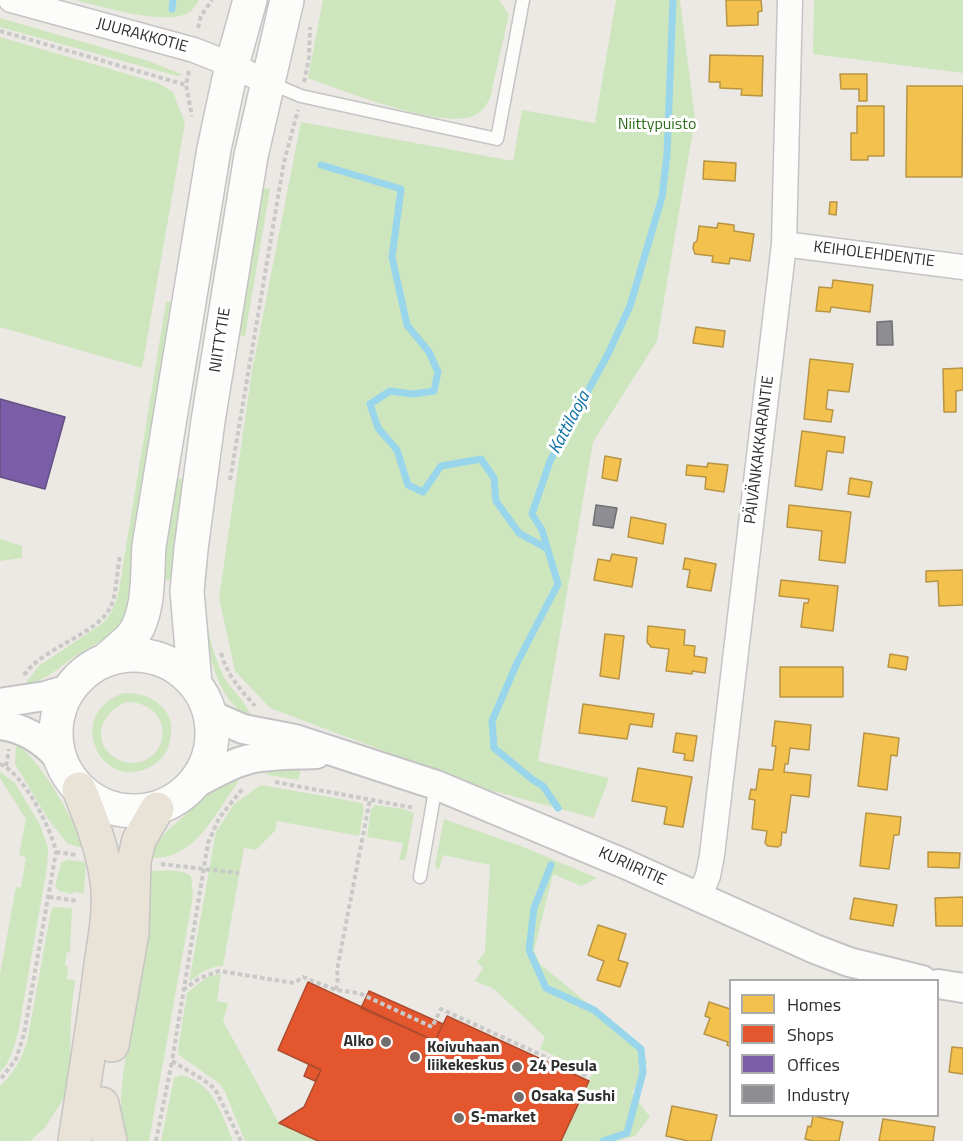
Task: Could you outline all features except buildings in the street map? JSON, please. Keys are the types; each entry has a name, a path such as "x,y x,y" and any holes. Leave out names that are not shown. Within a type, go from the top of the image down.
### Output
{"highway":[{"path":"79,789 94,829 107,884 107,919 93,1029 92,1103 96,1141"},
{"path":"75,1141 92,1103 132,933 134,861 138,840 156,809"},
{"path":"55,1141 68,1124 92,1103"},
{"path":"92,1103 110,1141"}],"main road":[{"path":"106,660 133,655 155,658 174,666 195,684 211,715 212,746 207,763 195,784 178,798 156,809 132,812 114,810 98,803 79,789 66,773 59,758 56,735 58,713 69,690 85,673 106,660 133,635 140,620 145,601 149,546 214,149 232,65 250,0"},
{"name":"NIITTYTIE","path":"195,684 187,591 208,421 251,156 268,83 299,11"}],"street":[{"name":"JUURAKKOTIE","path":"11,0 194,50 268,83"},
{"name":"PÄIVÄNKAKKARANTIE","path":"699,896 708,876 712,855 784,244 790,0"},
{"name":"KEIHOLEHDENTIE","path":"784,244 963,267"},
{"path":"9,702 69,690"},
{"name":"KURIIRITIE","path":"211,715 231,725 296,739 340,754 433,798 539,827 699,896 768,929 849,962 914,979"},
{"path":"0,725 33,736 46,744 59,758"},
{"name":"KURIIRITIE","path":"195,784 220,770 258,770 277,756 340,754"},
{"path":"939,984 963,988"}],"lane":[{"path":"268,83 301,96 497,139 523,0"},
{"path":"420,877 433,798"}],"path":[{"path":"192,124 186,86 201,16 212,0"},
{"path":"228,488 285,162 309,58 299,11"},
{"path":"0,31 186,86"},
{"path":"9,702 26,672 41,659 98,622 111,607 121,547"},
{"path":"220,647 229,675 257,709 254,731"},
{"path":"0,764 6,766 28,793 53,838 56,852 21,1047 11,1068 0,1080"},
{"path":"156,1141 172,1061 203,868 208,843 219,818 258,770 370,799 433,798"},
{"path":"336,990 337,970 370,799"},
{"path":"203,868 239,873"},
{"path":"49,897 78,901"},
{"path":"182,990 200,978 219,971 294,983 303,977 336,990 359,993 432,1027 441,1009 587,1076"},
{"path":"172,1061 214,1089 241,1141"}],"green space":[{"path":"75,0 199,0 191,11 181,16 152,17"},
{"path":"323,0 499,0 509,14 490,98 480,112 474,116 454,119 435,117 366,99 308,78"},
{"name":"Niittypuisto","path":"616,0 680,0 695,119 657,341 593,442 538,761 609,778 594,818 482,788 270,708 235,671 219,598 252,371 301,122 513,161 522,110 595,123"},
{"path":"814,0 963,0 963,73 813,54"},
{"path":"0,18 149,61 183,75 177,76 0,27"},
{"path":"0,37 158,83 173,92 185,123 142,368 0,327"},
{"path":"261,188 270,189 245,336 236,335"},
{"path":"166,302 173,302 127,616 107,636 43,679 25,684 40,665 104,622 114,605 119,590"},
{"path":"173,477 187,480 170,580 158,579"},
{"path":"0,539 22,546 22,558 0,561"},
{"path":"202,565 208,566 205,607 213,649 223,675 247,708 250,717 234,705 223,689 215,670 206,627"},
{"path":"124,693 144,696 161,705 170,720 171,730 168,749 158,762 134,772 118,770 105,761 96,748 92,733 95,717 105,703","holes":["127,702 143,705 155,712 161,722 163,734 160,745 154,754 143,761 130,763 121,761 111,755 104,745 101,738 103,723 119,705"]},
{"path":"16,743 35,762 56,791 73,822 83,848 68,844 48,819 15,764"},
{"path":"302,767 298,780 269,775 261,770"},
{"path":"0,772 15,783 40,825 48,848 47,867 19,1028 10,1057 0,1072 0,974 16,887 21,888 26,858 19,855 26,819 0,778"},
{"path":"240,775 236,785 202,833 180,852 167,857 152,858 157,842 209,791"},
{"path":"261,785 362,803 364,809 359,836 277,821 275,831 256,850 244,848 223,966 200,973 189,982 216,832 234,804"},
{"path":"375,805 404,809 414,813 404,860 399,860 403,843 367,837 371,810"},
{"path":"444,819 526,848 597,878 581,886 553,874 534,951 540,964 643,1049 647,1063 632,1093 650,1117 635,1136 617,1141 561,1141 592,1073 540,1049 545,1037 494,989 475,981 483,968 477,962 485,952 490,865 443,855 439,869 437,869 435,864"},
{"path":"67,860 86,862 84,893 74,892 72,894 55,887 61,863"},
{"path":"170,870 187,873 191,876 193,896 149,1141 124,1141 121,1122 122,1081 140,977 147,871"},
{"path":"53,907 72,908 70,953 67,952 65,966 68,966 67,979 75,980 71,1015 70,1065 65,1096 45,1128 30,1141 0,1141 0,1086 16,1066 27,1042"},
{"path":"221,974 217,1001 228,1003 223,1021 279,1123 318,1141 245,1141 220,1084 179,1055 187,993 207,977"},
{"path":"181,1075 192,1079 209,1092 220,1110 233,1141 161,1141 174,1078"}],"waterway":[{"path":"172,9 173,0"},
{"name":"Kattilaoja","path":"558,808 543,786 494,748 492,721 517,663 558,584 542,530 532,514 550,461 608,354 630,306 662,197 667,155 673,0"},
{"path":"321,165 401,189 392,257 407,325 429,352 438,372 434,391 413,394 390,391 370,404 378,428 397,450 408,485 423,492 441,466 481,459 494,478 496,501 519,533 546,548"},
{"name":"Kattilaoja","path":"551,865 534,908 529,950 546,988 594,1010 641,1049 643,1072 627,1133 603,1141"}],"place":[{"name":"Alko","path":"386,1042"},
{"name":"Koivuhaan liikekeskus","path":"415,1057"},
{"name":"24 Pesula","path":"517,1067"},
{"name":"Osaka Sushi","path":"519,1097"},
{"name":"S-market","path":"459,1118"}]}
